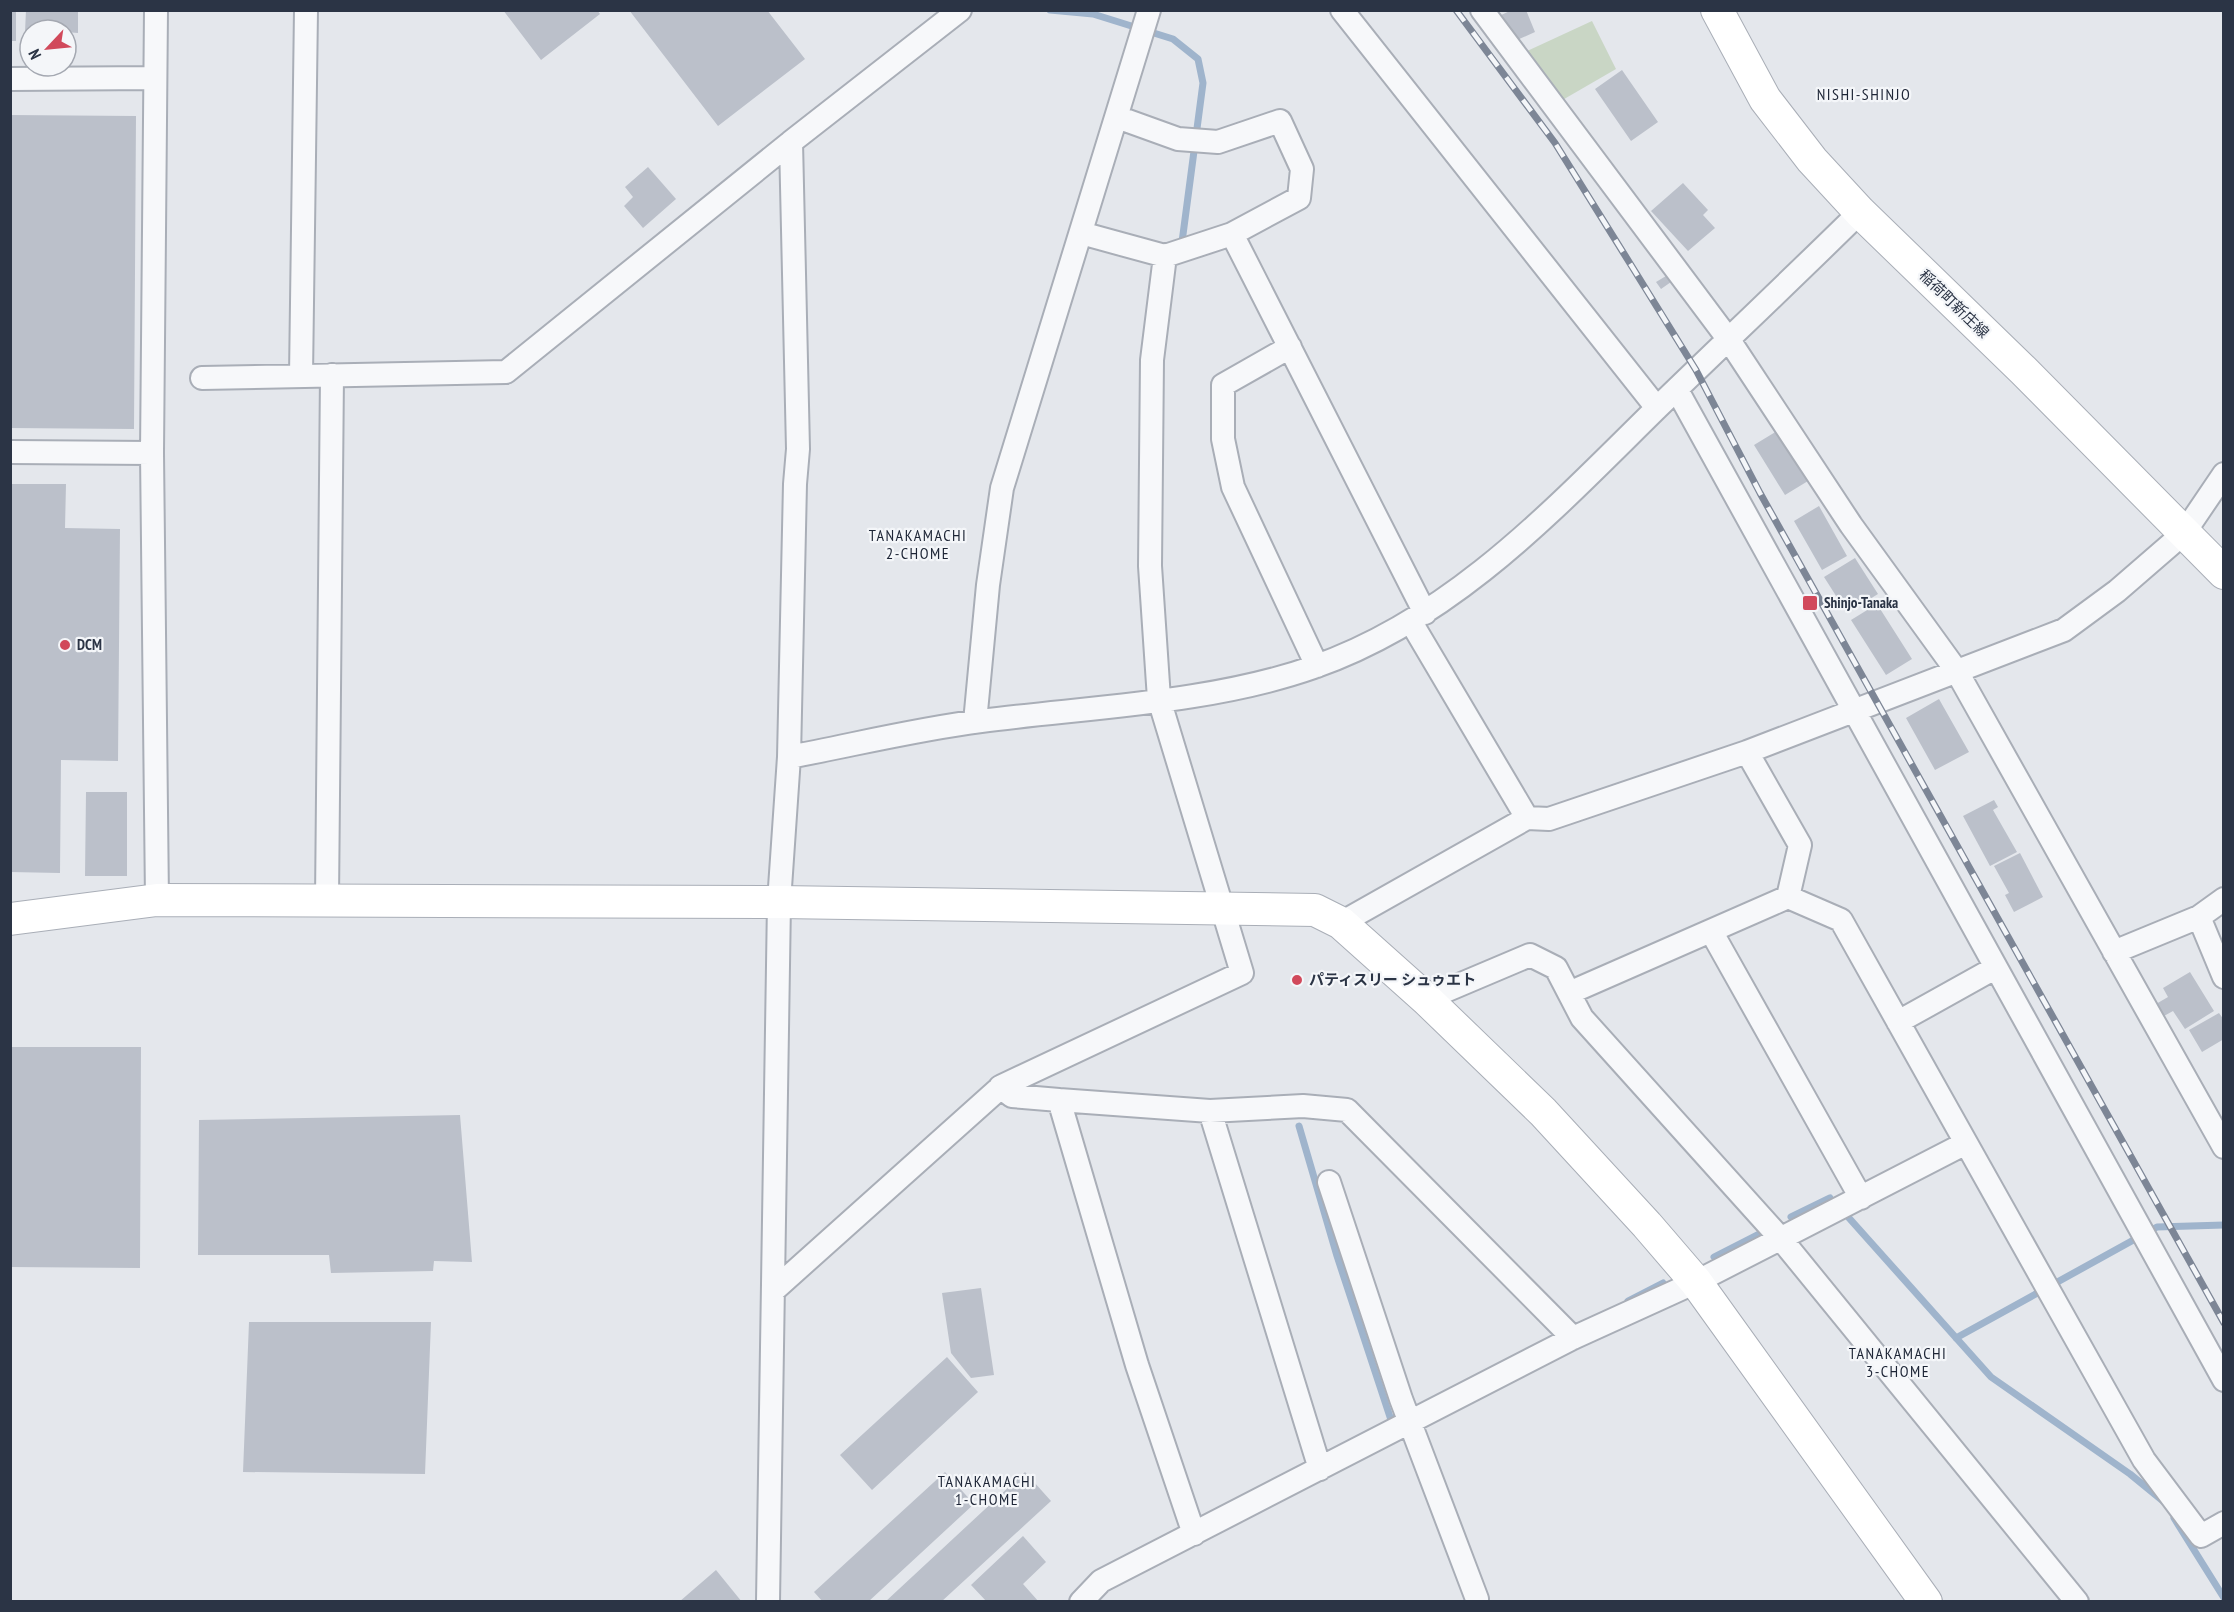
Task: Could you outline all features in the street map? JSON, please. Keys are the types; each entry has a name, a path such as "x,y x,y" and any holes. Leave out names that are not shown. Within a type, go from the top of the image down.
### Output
{"street":[{"path":"156,10 153,453 157,900"},
{"path":"301,376 306,10"},
{"path":"202,378 506,372 791,142 960,10"},
{"path":"975,722 988,585 1002,488 1149,10"},
{"path":"1342,10 1657,408"},
{"path":"1482,10 1729,340 1851,525 1956,670 2223,1147"},
{"name":"稲荷町新庄線","path":"1717,10 1765,99 1812,160 1860,212 2223,573"},
{"path":"10,79 155,78"},
{"path":"1081,233 1165,256 1232,234 1299,198 1302,169 1280,121 1218,142 1178,139 1117,117"},
{"path":"768,1602 779,902 789,757 795,484 798,449 791,142"},
{"path":"789,757 975,722 1251,686 1317,666 1418,618 1468,584 1594,474 1657,408 1860,212"},
{"path":"1232,234 1290,347 1418,618 1527,818"},
{"path":"774,1290 1000,1087 1242,973 1159,699 1150,566 1152,360 1165,256"},
{"path":"1290,347 1222,385 1223,439 1233,488 1317,666"},
{"path":"327,900 332,375"},
{"path":"1677,390 2223,1380"},
{"path":"10,452 153,453"},
{"path":"1341,923 1527,818 1549,819 1747,752 2064,630 2117,591 2184,532 2223,474"},
{"path":"1747,752 1800,844 1788,897"},
{"path":"1569,993 1788,897 1841,920 2144,1460 2201,1536 2223,1523"},
{"path":"2114,952 2199,917 2223,899"},
{"path":"10,919 157,900 779,902 1315,910 1341,923 1426,999 1543,1112 1696,1282 1926,1602"},
{"path":"2199,917 2223,977"},
{"path":"1711,931 1861,1198"},
{"path":"1426,999 1530,955 1556,968 1582,1018 1781,1239 2077,1602"},
{"path":"1898,1022 1995,968"},
{"path":"1000,1087 1012,1096 1210,1111 1303,1106 1347,1110 1573,1338"},
{"path":"1059,1100 1137,1365 1194,1534"},
{"path":"1210,1111 1320,1469"},
{"path":"1081,1602 1101,1581 1573,1338 1696,1282 1966,1143"},
{"path":"1329,1182 1401,1399 1477,1599"}],"green space":[{"path":"1592,21 1616,69 1559,102 1525,52"}],"building":[{"path":"10,10 16,10 16,41 10,41"},
{"path":"26,10 78,10 78,18 26,18"},
{"path":"503,10 597,10 600,14 541,60"},
{"path":"629,10 767,10 805,59 718,126"},
{"path":"1512,10 1526,10 1535,32 1517,40 1513,31 1507,34 1499,16"},
{"path":"1622,70 1658,122 1631,141 1595,89"},
{"path":"10,115 136,116 134,429 10,428"},
{"path":"648,167 676,199 643,228 624,206 633,197 625,187"},
{"path":"1683,183 1708,210 1703,215 1715,228 1688,251 1651,211"},
{"path":"1666,276 1671,282 1661,289 1656,282"},
{"path":"1777,431 1808,481 1785,495 1754,445"},
{"name":"DCM","path":"10,484 66,484 65,528 120,529 118,761 61,760 60,873 10,872"},
{"path":"1819,506 1847,556 1822,570 1794,521"},
{"path":"1855,558 1878,594 1847,613 1824,577"},
{"path":"1877,604 1912,659 1886,675 1851,620"},
{"path":"1939,699 1969,752 1935,770 1906,718"},
{"path":"86,792 127,792 127,876 85,876"},
{"path":"1994,800 1998,807 1993,810 2017,852 1990,866 1963,816"},
{"path":"2020,853 2043,897 2014,912 2005,895 2009,893 1994,866"},
{"path":"2190,972 2214,1011 2185,1029 2173,1011 2164,1016 2156,1004 2168,997 2163,988"},
{"path":"2219,1013 2224,1020 2224,1039 2202,1052 2189,1030"},
{"path":"10,1047 141,1047 140,1268 10,1267"},
{"path":"460,1115 472,1262 434,1261 433,1271 331,1273 329,1255 198,1255 199,1120"},
{"path":"981,1288 994,1375 971,1378 951,1353 942,1293"},
{"path":"249,1322 431,1322 425,1474 243,1472"},
{"path":"947,1357 978,1392 872,1490 840,1455"},
{"path":"945,1472 974,1504 868,1602 823,1602 814,1592"},
{"path":"1025,1472 1051,1501 941,1602 885,1602"},
{"path":"1023,1536 1046,1562 1023,1584 1039,1602 987,1602 971,1585"},
{"path":"716,1570 742,1602 679,1602"}],"waterway":[{"path":"1050,10 1093,14 1173,39 1198,59 1203,83 1182,242"},
{"path":"1299,1126 1337,1256 1391,1420 1397,1417"},
{"path":"1791,1217 1830,1198"},
{"path":"1849,1218 1991,1377 2130,1474 2163,1501"},
{"path":"1956,1338 2157,1227 2224,1225"},
{"path":"1714,1257 1761,1233"},
{"path":"1628,1301 1663,1283"},
{"path":"2174,1518 2224,1598"}],"railway":[{"path":"1456,10 1555,143 1696,370 1760,493 2224,1323"}],"place":[{"name":"Shinjo-Tanaka","path":"1810,603"},
{"name":"DCM","path":"65,645"},
{"name":"パティスリー シュゥエト","path":"1297,980"}],"district":[{"name":"NISHI-SHINJO","path":"1864,94"},
{"name":"TANAKAMACHI 2-CHOME","path":"918,544"},
{"name":"TANAKAMACHI 3-CHOME","path":"1898,1362"},
{"name":"TANAKAMACHI 1-CHOME","path":"987,1490"}]}
